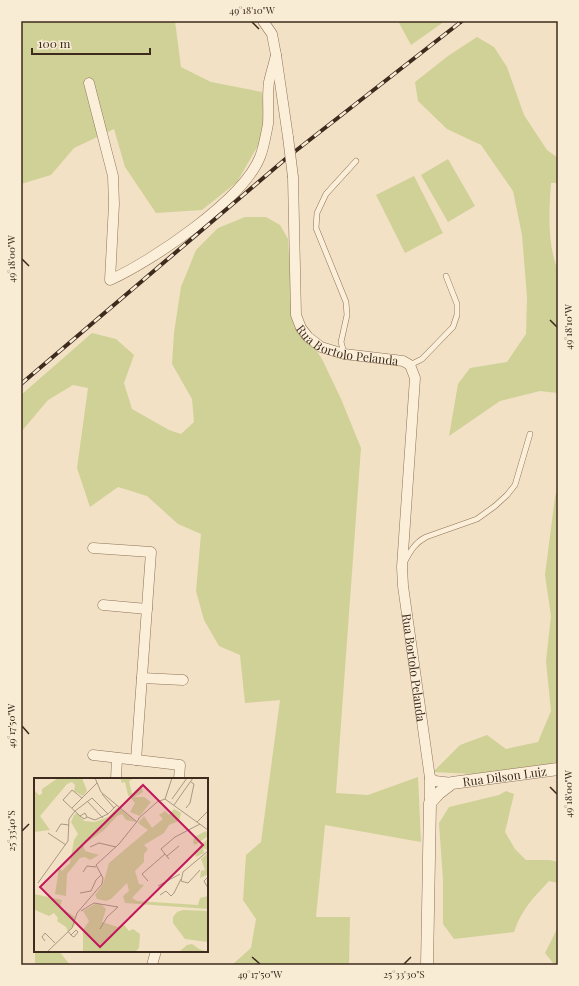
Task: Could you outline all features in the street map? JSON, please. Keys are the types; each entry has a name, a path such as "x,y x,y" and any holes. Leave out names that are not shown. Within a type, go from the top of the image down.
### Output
{"street":[{"name":"Rua Bortolo Pelanda","path":"263,21 272,34 288,137 292,177 296,315 301,328 320,347 344,354 403,361 410,365 415,378 402,586 430,778 428,965"},
{"path":"89,83 113,176 114,204 110,280 126,273 185,234 221,205 245,180 260,157 268,125 269,82 276,55"},
{"path":"93,548 151,552 136,760"},
{"path":"103,605 147,609"},
{"path":"142,678 183,680"},
{"path":"93,755 180,765 179,778"},
{"path":"116,778 117,758"},
{"name":"Rua Dilson Luiz","path":"452,783 558,769"},
{"path":"430,778 435,782 452,783"},
{"path":"430,803 439,793 452,783"},
{"path":"152,965 156,952"}],"lane":[{"path":"344,354 341,342 347,315 346,302 316,228 317,213 326,194 356,161"},
{"path":"410,365 422,359 453,327 457,315 457,304 446,276"},
{"path":"402,567 413,547 419,541 426,537 477,519 496,506 507,495 515,485 530,434"}],"green space":[{"path":"21,21 175,21 181,67 211,82 262,92 264,110 263,137 237,182 202,210 156,213 125,167 114,129 74,148 51,175 21,184"},
{"path":"398,21 445,21 411,45"},
{"path":"477,37 494,47 507,67 524,115 547,150 558,158 558,183 551,183 549,215 550,238 554,260 558,270 558,393 540,391 500,401 449,436 458,384 470,368 507,362 526,334 527,297 522,235 513,191 481,145 447,129 418,101 415,82 448,56"},
{"path":"448,159 475,206 448,222 421,175"},
{"path":"414,176 443,233 405,253 376,195"},
{"path":"245,217 266,217 280,225 288,239 293,315 322,359 341,399 361,448 336,793 368,795 418,777 421,842 325,825 316,917 350,917 349,965 232,965 251,948 256,919 243,900 246,855 261,842 280,700 245,703 240,655 219,646 204,620 196,591 201,534 178,524 147,496 118,487 90,507 77,468 88,388 73,385 48,400 21,432 21,395 92,333 116,339 134,355 124,383 132,409 169,430 181,434 194,422 192,399 172,364 174,333 181,287 196,250 218,228"},
{"path":"558,486 558,763 473,774 433,772 460,745 487,735 506,749 538,742 551,711 546,661 551,616 545,575 555,497"},
{"path":"506,791 514,794 505,832 515,849 526,860 550,860 558,862 558,883 549,881 528,904 520,917 514,932 454,939 443,924 443,880 439,823 449,807 499,795"},
{"path":"558,927 557,965 553,963 545,953"},
{"path":"35,952 60,952 70,965 35,965"}],"railway":[{"path":"21,384 289,156 462,21"}]}
